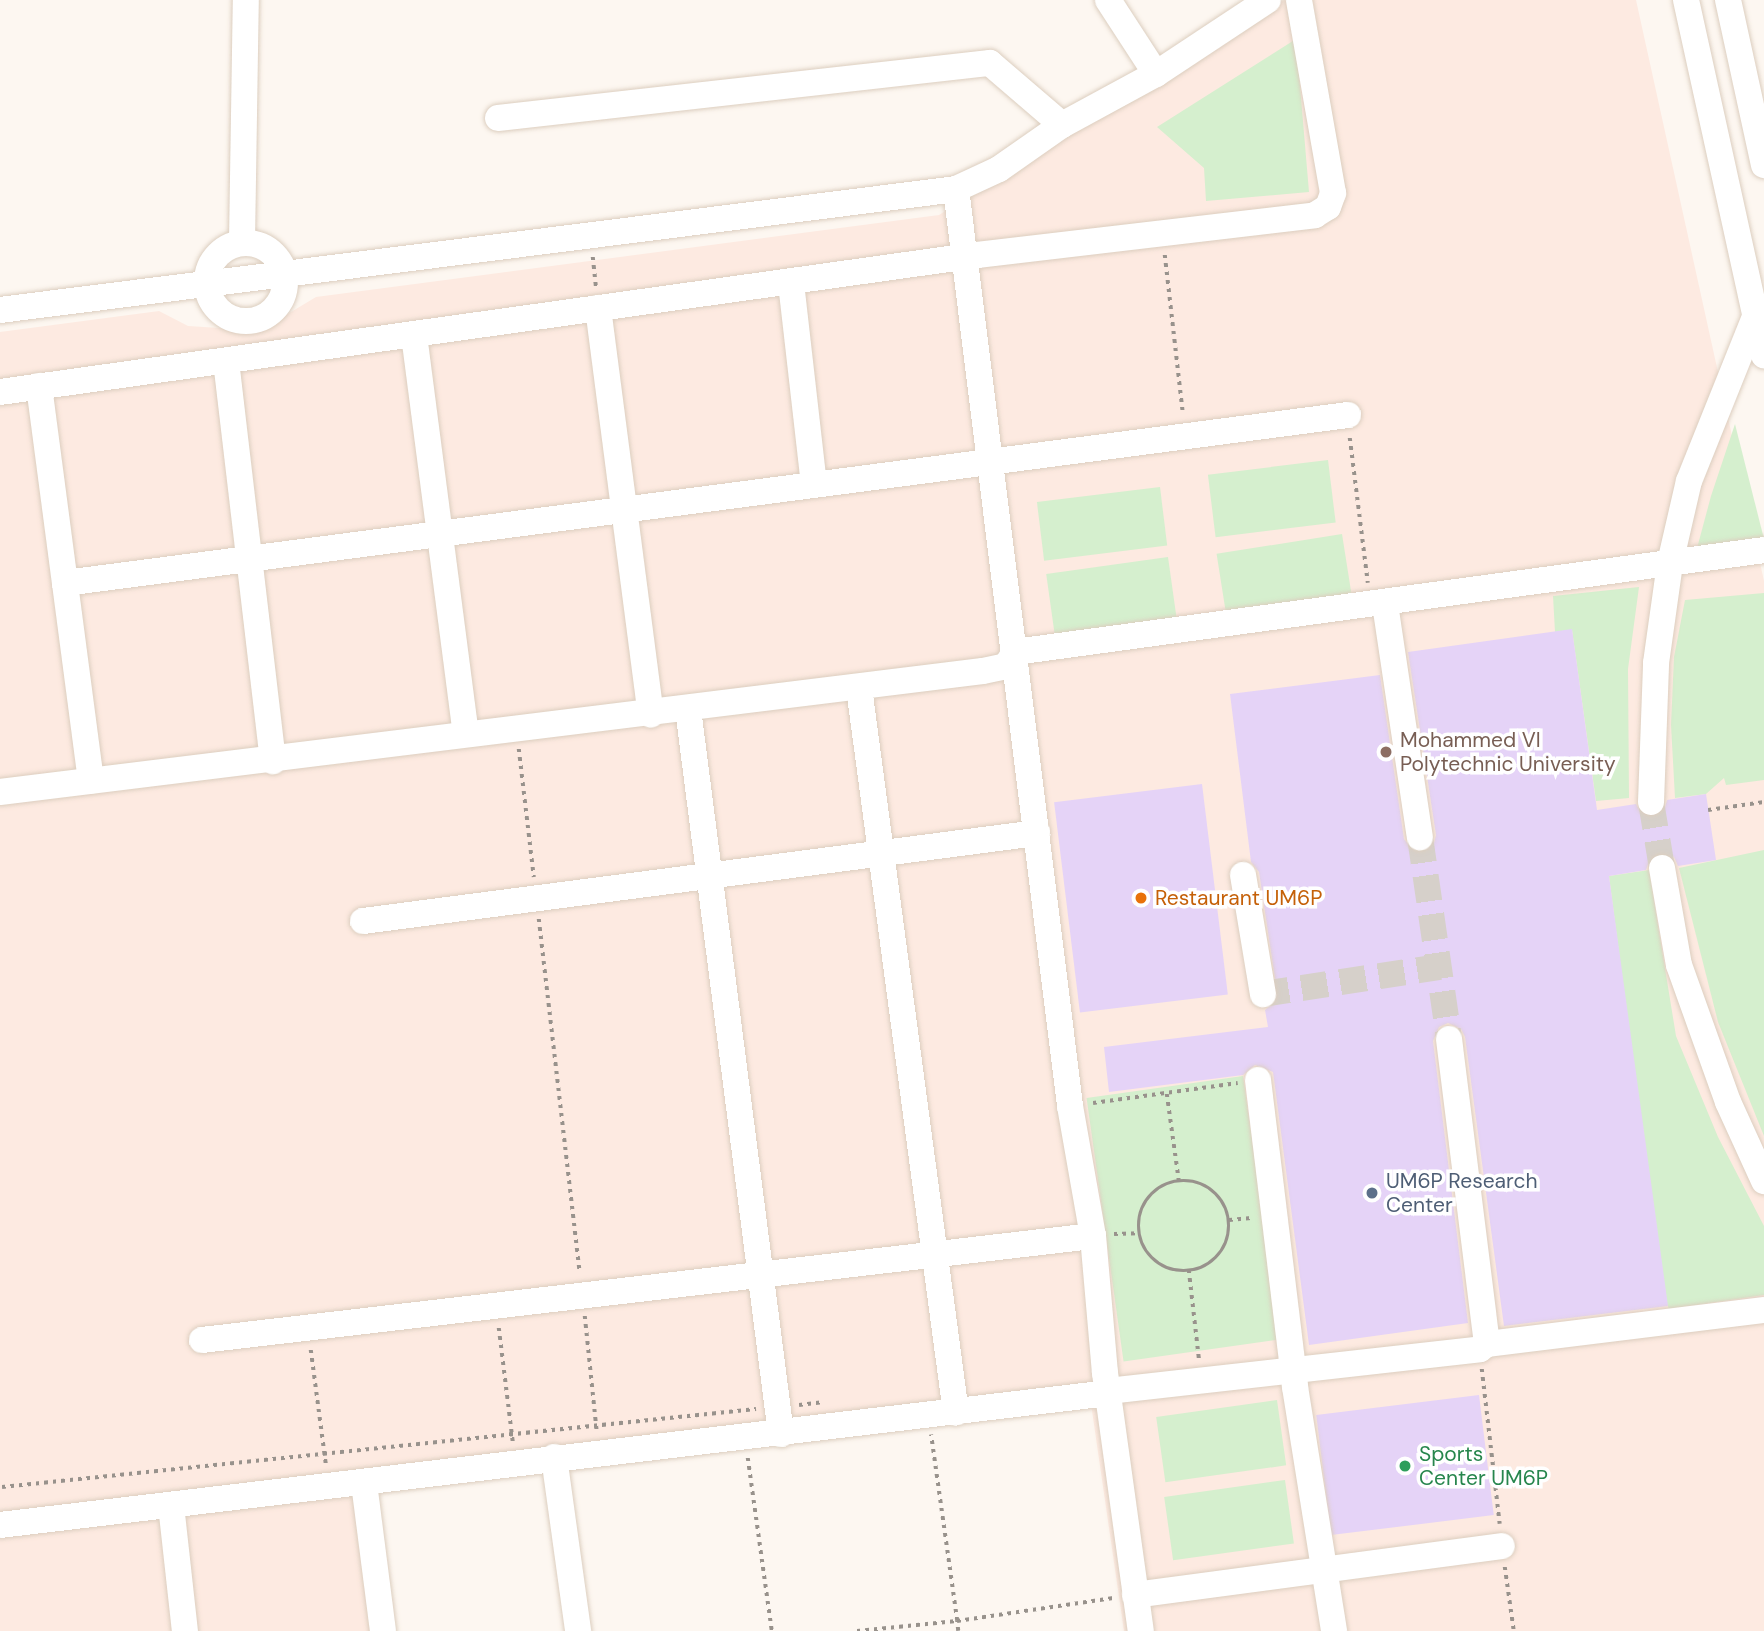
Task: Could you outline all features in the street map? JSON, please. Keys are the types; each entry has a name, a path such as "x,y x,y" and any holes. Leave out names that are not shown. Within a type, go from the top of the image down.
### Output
{"street":[{"path":"242,242 246,0"},
{"path":"0,310 591,238 956,188 999,169 1062,125 1156,74 1268,0"},
{"path":"0,392 965,257 1315,215 1328,207 1334,193 1299,0"},
{"path":"1686,0 1764,356"},
{"path":"1728,0 1764,165"},
{"path":"1120,5 1156,74"},
{"path":"498,118 990,63 1062,125"},
{"path":"956,188 1016,652 1070,1106 1093,1236 1108,1392 1140,1631"},
{"path":"242,242 270,251 285,277 284,289 272,310 250,320 226,316 216,308 206,286 207,273 219,252 242,242"},
{"path":"791,283 814,484"},
{"path":"598,309 651,715"},
{"path":"1651,802 1656,663 1670,563 1689,481 1755,317"},
{"path":"414,335 466,734"},
{"path":"226,361 273,761"},
{"path":"39,386 91,781"},
{"path":"65,583 1348,415"},
{"path":"0,792 273,761 466,734 651,715 983,671 1006,666 1016,652 1378,605 1764,550"},
{"path":"1378,605 1420,837"},
{"path":"859,688 956,1413"},
{"path":"688,709 781,1434"},
{"path":"363,921 1037,833"},
{"path":"1662,868 1679,965 1728,1102 1764,1181"},
{"path":"1243,876 1263,994"},
{"path":"1449,1039 1483,1347"},
{"path":"1258,1080 1294,1370 1322,1570 1334,1631"},
{"path":"202,1340 1093,1236"},
{"path":"0,1525 364,1483 554,1457 600,1456 956,1413 1764,1310"},
{"path":"554,1457 578,1631"},
{"path":"364,1483 383,1631"},
{"path":"171,1505 185,1631"},
{"path":"1135,1595 1502,1546"}],"path":[{"path":"1162,232 1184,438"},
{"path":"591,238 598,309"},
{"path":"1348,415 1378,605"},
{"path":"516,729 600,1456"},
{"path":"1708,810 1764,802"},
{"path":"1070,1106 1258,1080"},
{"path":"1167,1094 1179,1180"},
{"path":"1179,1180 1208,1186 1227,1209 1230,1223 1222,1252 1211,1262 1189,1270 1159,1264 1139,1233 1144,1204 1165,1184 1179,1180"},
{"path":"1189,1270 1199,1362"},
{"path":"496,1306 516,1462"},
{"path":"308,1327 329,1487"},
{"path":"1483,1347 1502,1546 1514,1631"},
{"path":"2,1487 832,1401"},
{"path":"929,1416 958,1631"},
{"path":"745,1438 772,1631"},
{"path":"857,1631 957,1621 1135,1595"}],"shaded area":[{"path":"1284,0 1636,0 1764,581 1764,1631 1124,1631 1090,1397 371,1490 387,1631 0,1631 0,332 159,311 188,326 250,330 276,321 316,297 939,215"}],"green space":[{"path":"1296,39 1309,192 1206,201 1204,168 1157,127"},
{"path":"1735,424 1764,539 1692,567 1711,496"},
{"path":"1328,460 1336,523 1216,537 1208,475"},
{"path":"1160,487 1167,546 1044,561 1037,502"},
{"path":"1342,534 1353,603 1228,623 1217,554"},
{"path":"1168,557 1176,617 1055,635 1046,574"},
{"path":"1639,587 1628,669 1629,798 1596,801 1572,630 1555,632 1553,596"},
{"path":"1764,593 1764,780 1726,785 1724,778 1706,794 1675,798 1671,725 1674,657 1685,600"},
{"path":"1764,850 1764,1136 1718,1022 1679,868"},
{"path":"1649,870 1676,1036 1718,1137 1764,1226 1764,1295 1669,1309 1663,1293 1609,876"},
{"path":"1243,1076 1280,1339 1124,1361 1087,1098"},
{"path":"1277,1400 1286,1465 1165,1482 1156,1417"},
{"path":"1285,1480 1294,1543 1173,1560 1164,1497"}],"building":[{"path":"1572,629 1597,810 1636,804 1642,815 1651,818 1664,811 1667,800 1706,794 1716,860 1678,866 1674,857 1660,852 1651,856 1646,870 1609,876 1668,1306 1504,1326 1465,1037 1461,1029 1448,1023 1439,1027 1433,1041 1468,1323 1309,1345 1273,1072 1255,1065 1243,1075 1109,1092 1104,1047 1268,1027 1265,1010 1278,999 1259,872 1251,862 1230,694 1380,675 1404,839 1414,851 1423,852 1434,843 1436,835 1408,652"},
{"name":"Restaurant UM6P","path":"1202,784 1228,994 1080,1013 1054,802"},
{"name":"Sports Center UM6P","path":"1479,1395 1494,1515 1331,1535 1316,1415"}],"tunnel":[{"path":"1651,802 1662,868"},
{"path":"1420,837 1449,1039"},
{"path":"1263,994 1440,967"}],"place":[{"name":"Mohammed VI Polytechnic University","path":"1386,752"},
{"name":"Restaurant UM6P","path":"1141,898"},
{"name":"UM6P Research Center","path":"1372,1193"},
{"name":"Sports Center UM6P","path":"1405,1466"}]}
